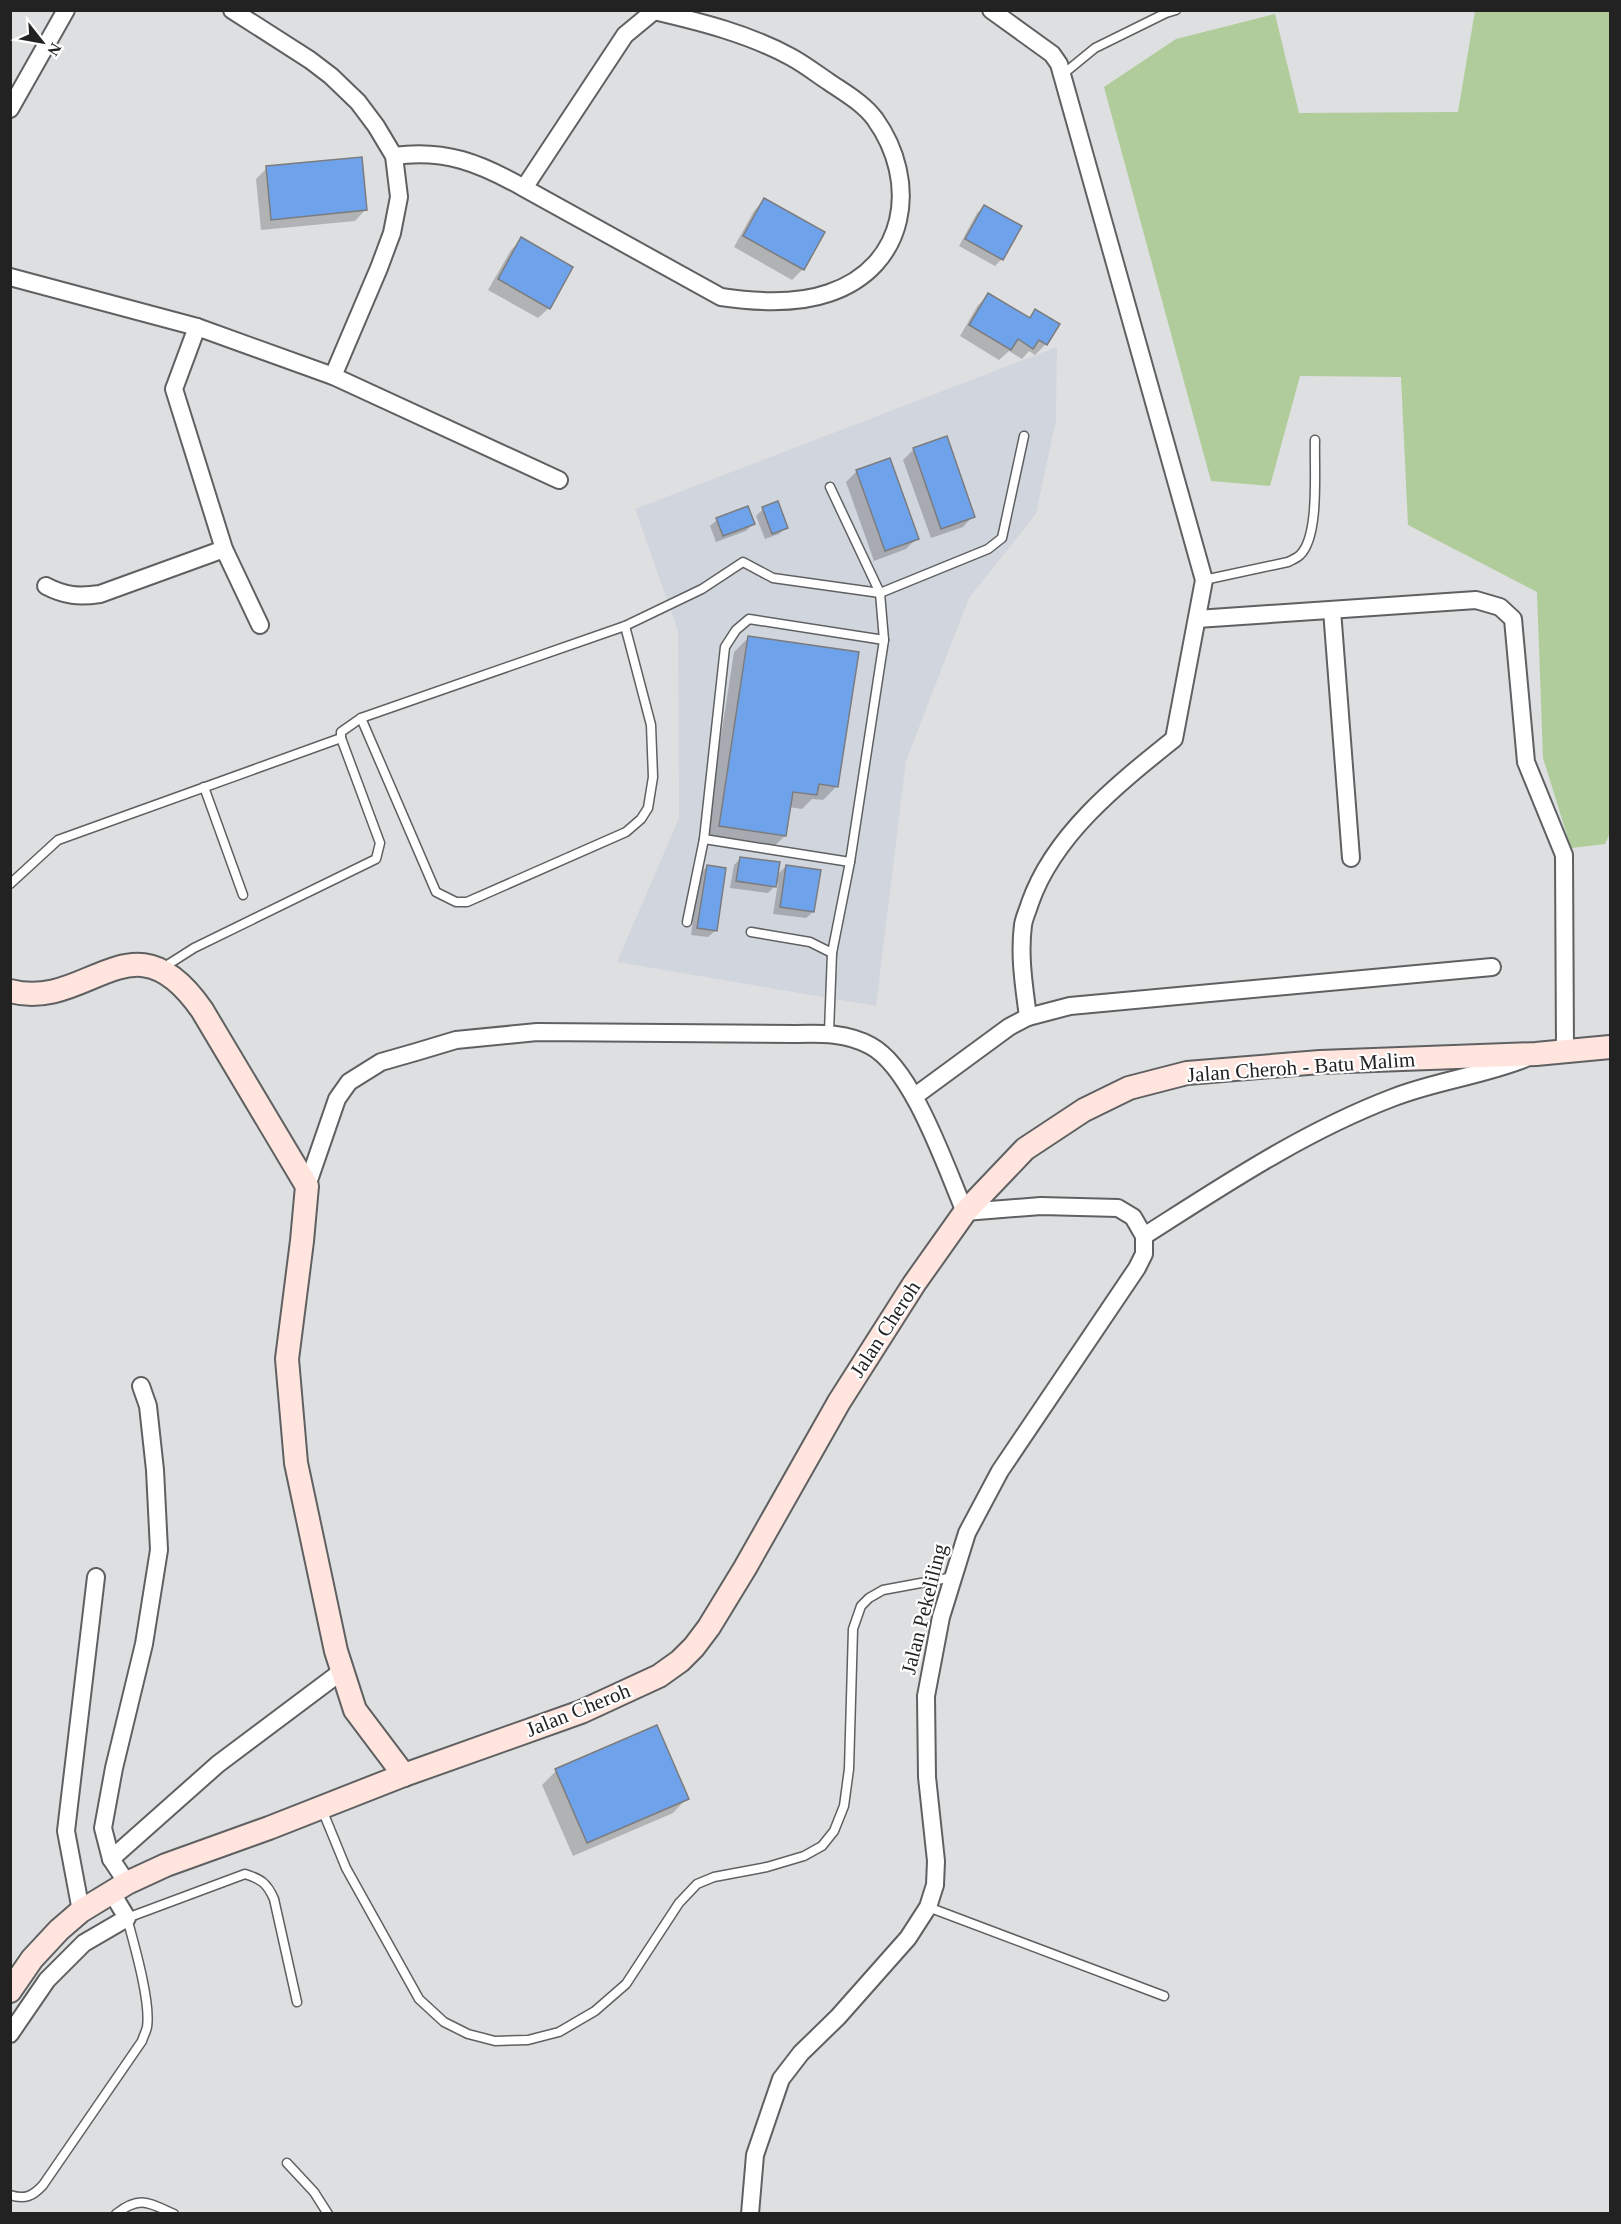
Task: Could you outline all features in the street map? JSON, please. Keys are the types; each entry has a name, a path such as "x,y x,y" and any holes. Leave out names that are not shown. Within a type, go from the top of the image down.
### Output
{"main road":[{"path":"10,991 34,995 49,994 116,967 140,965 161,970 177,979 188,989 202,1010 307,1186 287,1359 296,1463 336,1651 355,1710 404,1774"},
{"name":"Jalan Cheroh - Batu Malim","path":"965,1212 1025,1149 1084,1110 1129,1088 1187,1073 1320,1062 1536,1054 1611,1047"},
{"name":"Jalan Cheroh","path":"10,1992 32,1959 59,1930 81,1911 166,1865 269,1828 404,1774 581,1712 659,1676 680,1661 694,1647 745,1568 839,1402 914,1284 965,1212"}],"street":[{"path":"10,109 66,10"},
{"path":"232,10 331,76 358,102 394,156 399,197 392,233 333,376"},
{"path":"991,10 1052,54 1059,64 1204,580 1174,740 1114,789 1060,846 1036,886 1024,923 1021,966 1028,1017"},
{"path":"394,156 418,153 448,156 482,166 721,297 759,301 793,300 827,294 851,284 869,271 887,250 899,224 901,181 887,141 874,118 854,99 791,57 740,34 699,21 654,11 625,35 524,188"},
{"path":"10,277 197,327 333,376 559,480"},
{"path":"197,327 174,389 224,549 260,625"},
{"path":"46,586 63,594 78,597 100,594 224,549"},
{"path":"1197,619 1476,600 1500,607 1513,618 1526,762 1564,855 1565,1051"},
{"path":"1332,610 1351,858"},
{"path":"915,1096 1009,1026 1028,1017 1070,1006 1492,967"},
{"path":"307,1186 337,1099 349,1082 381,1062 456,1040 537,1032 795,1034 829,1032 870,1046 882,1054 915,1096 965,1212 1041,1206 1118,1208 1133,1216 1144,1236 1230,1182 1337,1120 1394,1096 1495,1070 1536,1054"},
{"name":"Jalan Pekeliling","path":"750,2214 755,2155 781,2079 801,2053 838,2017 908,1938 928,1907 934,1885 936,1861 927,1777 926,1696 941,1617 967,1533 1000,1471 1137,1268 1144,1254 1144,1236"},
{"path":"10,2034 47,1980 84,1943 127,1918 103,1828 114,1768 144,1644 159,1550 151,1427 148,1406 141,1386"},
{"path":"81,1911 66,1831 96,1577"},
{"path":"111,1859 218,1764 342,1671"}],"lane":[{"path":"1062,75 1095,48 1176,10"},
{"path":"161,970 194,948 376,859 380,843 341,738 341,732 346,727 361,718 626,626 702,589 742,562 774,578 880,593 988,549 1002,538 1024,436"},
{"path":"1204,580 1288,562 1300,555 1313,527 1315,440"},
{"path":"829,1032 832,953 850,862 884,640 880,593 830,487"},
{"path":"687,922 704,839 725,646 736,630 749,619 884,640"},
{"path":"361,718 436,892 456,902 467,902 626,832 645,814 653,777 651,725 626,626"},
{"path":"10,884 58,840 341,738"},
{"path":"204,787 243,895"},
{"path":"704,839 850,862"},
{"path":"752,932 810,942 832,953"},
{"path":"321,1806 346,1868 419,1999 444,2022 468,2034 495,2042 528,2040 559,2032 595,2011 626,1984 679,1903 697,1884 714,1877 795,1859 822,1846 834,1831 844,1806 849,1769 853,1629 861,1606 883,1590 953,1577"},
{"path":"10,2195 28,2197 35,2194 43,2185 142,2041 147,2027 147,2010 136,1949 127,1918 245,1874 261,1879 269,1886 274,1899 297,2002"},
{"path":"928,1907 1164,1996"},
{"path":"287,2163 314,2192 328,2214"},
{"path":"116,2214 135,2203 146,2201 174,2214"}],"shaded area":[{"path":"1057,347 1056,420 1036,514 969,598 906,761 876,1006 617,962 679,818 678,631 635,509"}],"green space":[{"path":"1475,11 1610,11 1610,833 1605,844 1571,848 1543,758 1537,592 1408,525 1401,377 1300,376 1270,486 1211,481 1104,87 1176,39 1275,14 1299,113 1458,112"}],"building":[{"path":"362,157 367,210 271,220 266,166"},
{"path":"764,198 825,232 804,270 743,236"},
{"path":"984,205 1022,226 1003,260 965,239"},
{"path":"521,237 573,267 550,309 498,279"},
{"path":"988,293 1030,318 1035,309 1060,324 1047,345 1039,340 1033,349 1018,339 1011,350 969,325"},
{"path":"947,436 975,517 941,529 913,448"},
{"path":"890,458 919,539 885,551 856,470"},
{"path":"778,501 788,528 772,534 762,507"},
{"path":"748,506 755,524 723,536 716,518"},
{"path":"748,636 859,652 838,787 819,784 817,795 793,792 786,836 719,826"},
{"path":"740,857 780,862 776,887 736,881"},
{"path":"707,865 726,868 717,931 697,928"},
{"path":"786,865 821,870 814,912 780,907"},
{"path":"657,1725 689,1799 587,1843 555,1769"}]}
